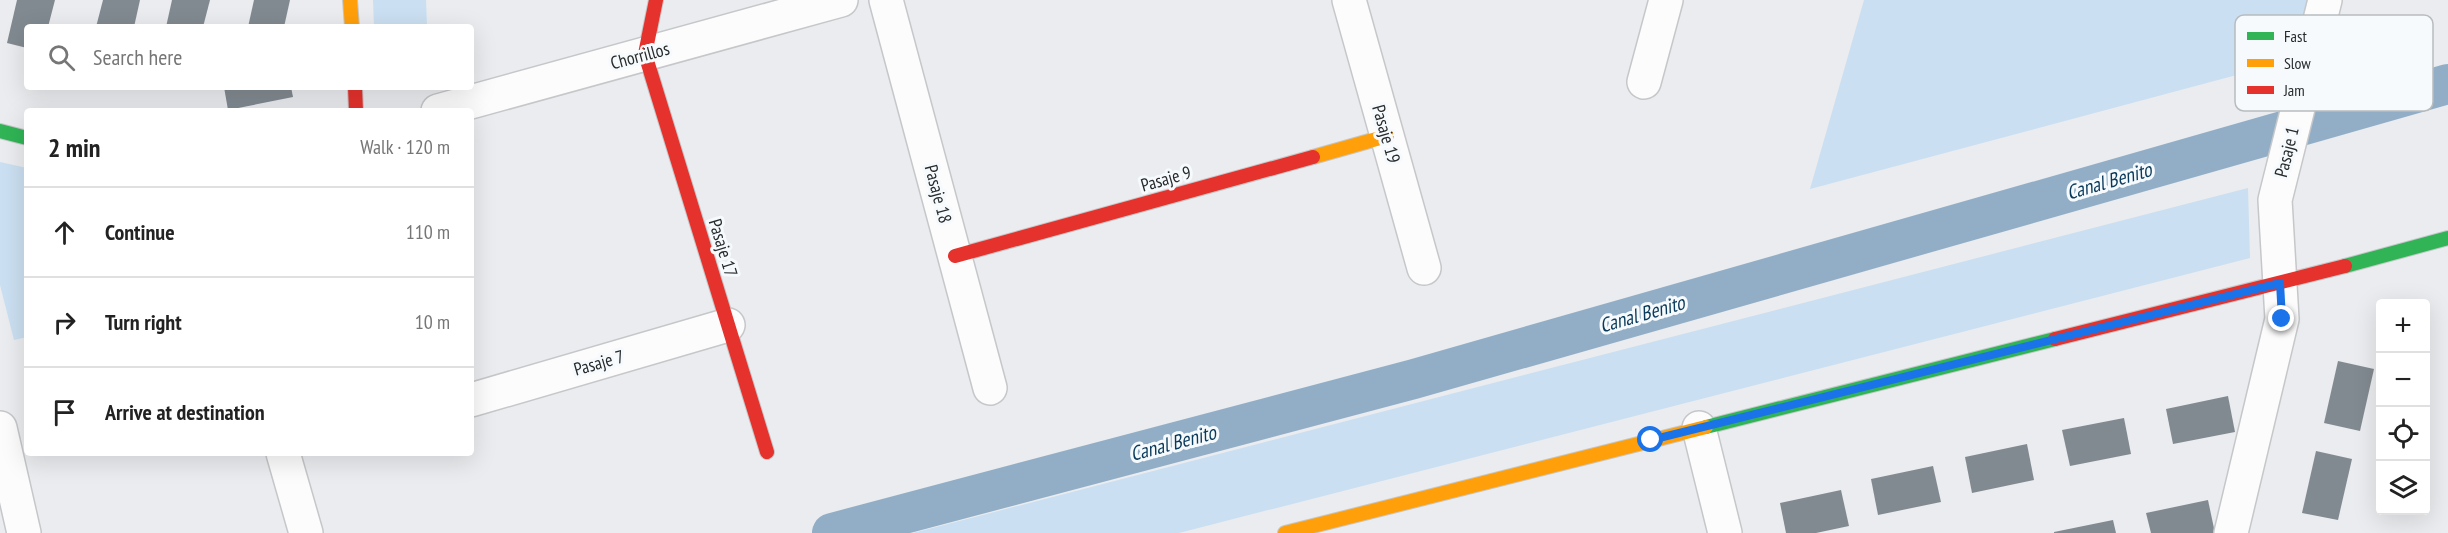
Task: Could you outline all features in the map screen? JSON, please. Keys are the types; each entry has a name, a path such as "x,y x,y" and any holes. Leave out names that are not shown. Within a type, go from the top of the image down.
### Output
{"street":[{"path":"350,0 352,24"},
{"path":"645,54 656,0"},
{"name":"Chorrillos","path":"449,108 841,0"},
{"name":"Pasaje 18","path":"886,0 990,388"},
{"name":"Pasaje 19","path":"1349,0 1424,268"},
{"path":"1644,82 1666,0"},
{"name":"Pasaje 1","path":"2321,15 2325,0"},
{"name":"Pasaje 17","path":"645,54 766,452"},
{"path":"355,90 356,108"},
{"name":"Pasaje 1","path":"2231,533 2282,319 2276,200 2298,111"},
{"path":"0,131 24,137"},
{"name":"Pasaje 9","path":"955,256 1387,136"},
{"path":"1285,533 2280,283 2448,238"},
{"name":"Pasaje 7","path":"474,399 728,325"},
{"path":"0,428 24,533"},
{"path":"1700,428 1725,533"},
{"path":"287,456 306,533"}],"shaded area":[{"path":"373,0 426,0 427,24 374,24"},
{"path":"1864,0 2308,0 2304,15 2235,15 2235,75 1810,189"},
{"path":"0,162 24,167 24,338 14,340 0,285"},
{"path":"2248,188 2250,258 1179,533 913,533"}],"building":[{"path":"17,0 55,0 49,24 24,24 24,47 7,43"},
{"path":"103,0 140,0 135,24 97,24"},
{"path":"172,0 210,0 204,24 167,24"},
{"path":"254,0 290,0 285,24 249,24"},
{"path":"225,90 292,90 293,97 228,108"},
{"path":"2338,361 2374,369 2360,431 2324,423"},
{"path":"2228,396 2235,432 2173,444 2166,409"},
{"path":"2124,418 2131,454 2070,466 2062,430"},
{"path":"2027,444 2034,480 1972,493 1965,457"},
{"path":"2316,451 2352,459 2338,520 2302,513"},
{"path":"1933,466 1941,502 1878,515 1871,479"},
{"path":"1841,490 1849,526 1816,533 1786,533 1780,503"},
{"path":"2208,500 2215,533 2151,533 2146,513"},
{"path":"2113,520 2116,533 2054,533 2054,532"}],"waterway":[{"name":"Canal Benito","path":"2433,88 2448,84"},
{"name":"Canal Benito","path":"832,533 1414,379 2353,111"}],"traffic: fast":[{"path":"0,131 24,137"},
{"path":"2345,266 2448,238"},
{"path":"1706,427 2055,339"}],"traffic: slow":[{"path":"350,0 352,24"},
{"path":"1313,157 1387,136"},
{"path":"1285,533 1706,427"}],"traffic: jam":[{"path":"656,0 645,54 767,452"},
{"path":"355,90 356,108"},
{"path":"955,256 1313,157"},
{"path":"2055,339 2345,266"}],"route":[{"path":"1651,440 2280,283 2282,319"}]}
